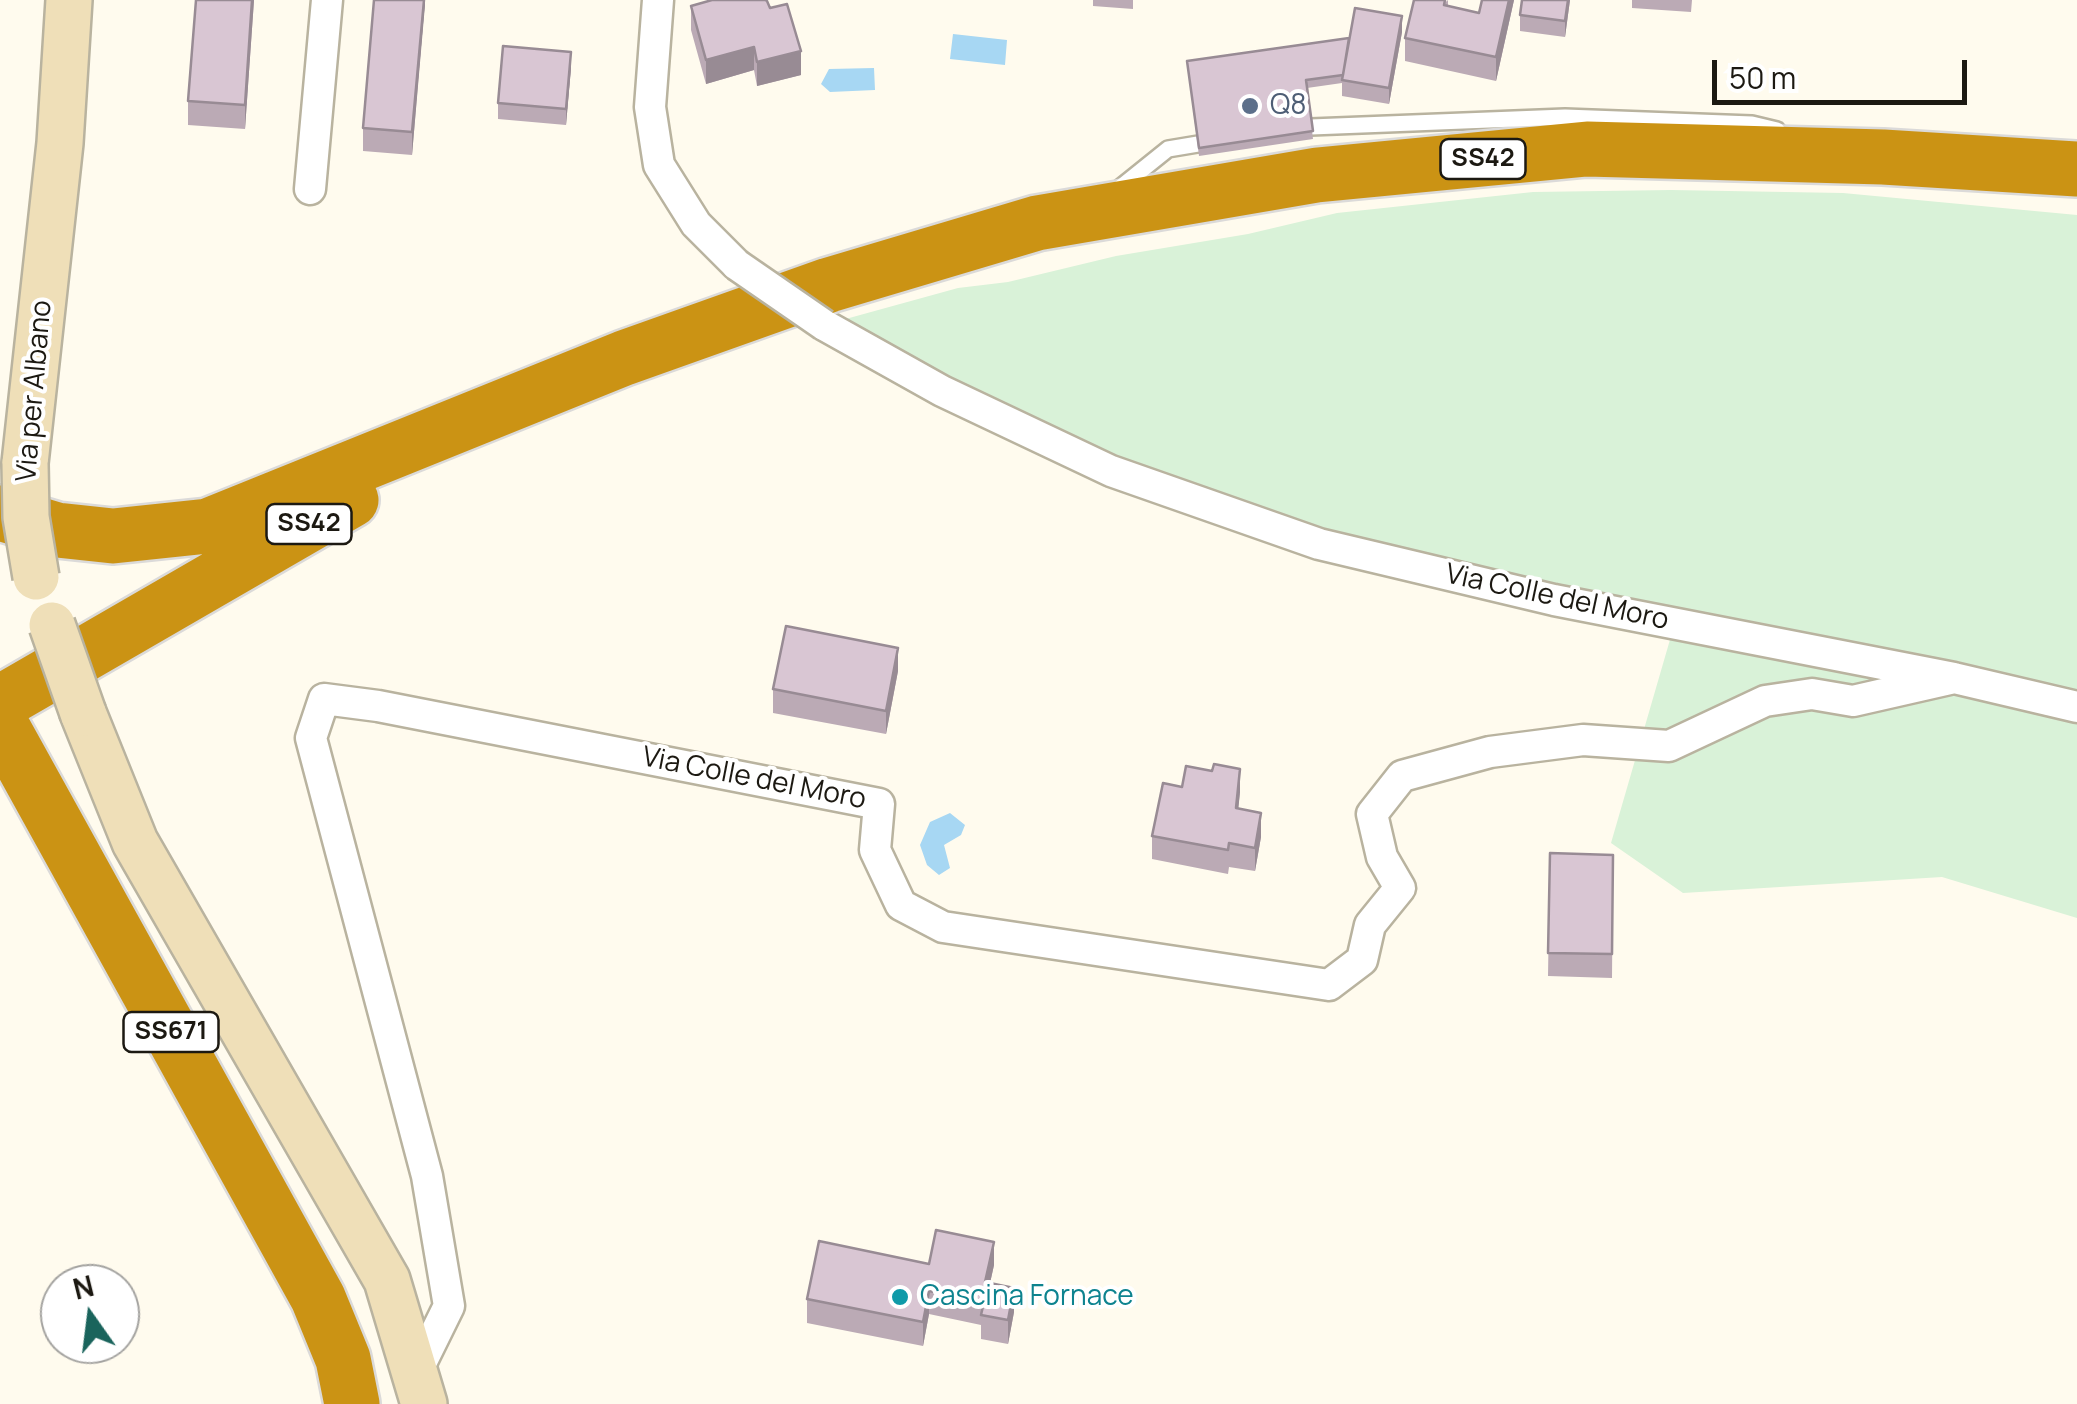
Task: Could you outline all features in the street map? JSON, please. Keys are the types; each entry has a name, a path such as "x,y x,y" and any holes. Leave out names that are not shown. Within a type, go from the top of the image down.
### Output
{"highway":[{"name":"SS42","path":"0,704 402,471 624,358 829,285 1037,223 1317,176 1587,149 1883,158 2077,169"},
{"path":"0,514 56,530 114,536 208,526 624,358"},
{"name":"SS671","path":"12,744 318,1298 342,1359 352,1404"}],"street":[{"name":"Via per Albano","path":"69,0 60,142 24,462 26,517 36,577 83,714 135,842 387,1280 420,1388"},
{"path":"310,189 327,0"},
{"name":"Via Colle del Moro","path":"658,0 650,107 658,165 696,224 738,266 824,325 942,392 1111,470 1319,544 1554,600 1954,678 2077,707"},
{"name":"Via Colle del Moro","path":"420,1388 449,1306 427,1176 311,738 324,699 378,706 880,804 875,850 902,905 942,927 1329,985 1362,960 1370,925 1400,888 1382,856 1372,814 1402,776 1490,752 1583,740 1669,746 1764,701 1812,694 1853,700 1954,678"}],"lane":[{"path":"1311,127 1565,117 1752,124 1790,134"},
{"path":"1808,138 1883,158"},
{"path":"1087,214 1168,149 1198,144"}],"green space":[{"path":"1533,192 1843,193 2077,215 2077,918 1942,877 1683,893 1611,843 1676,619 1476,579 1171,485 998,406 842,320 958,288 1008,282 1116,256 1248,234 1337,213"}],"water":[{"path":"953,34 1007,40 1005,65 950,59"},
{"path":"874,68 875,90 830,92 821,84 829,69"},
{"path":"950,813 965,825 961,835 944,845 950,868 939,875 927,865 920,845 930,822"}],"building":[{"path":"196,0 252,0 245,105 188,101"},
{"path":"374,0 424,0 412,132 363,128"},
{"path":"712,0 765,0 770,8 787,4 801,51 757,62 754,47 706,60 691,6"},
{"path":"1414,0 1445,0 1444,5 1479,13 1482,0 1509,0 1496,57 1405,38"},
{"path":"1522,0 1568,0 1565,21 1520,15"},
{"path":"1355,8 1402,16 1389,88 1342,80"},
{"path":"1349,38 1343,75 1306,80 1313,131 1199,148 1187,61"},
{"path":"503,46 571,52 566,109 498,103"},
{"path":"786,626 898,648 886,711 773,689"},
{"path":"1214,764 1240,769 1236,808 1261,813 1255,848 1229,843 1228,850 1152,836 1163,783 1182,787 1186,766 1212,771"},
{"path":"1550,853 1613,855 1612,954 1548,953"},
{"path":"936,1230 994,1242 985,1282 1014,1288 1008,1320 981,1315 984,1302 929,1291 923,1322 807,1299 819,1241 929,1264"}],"place":[{"name":"Q8","path":"1250,106"},
{"name":"Cascina Fornace","path":"900,1297"}]}
